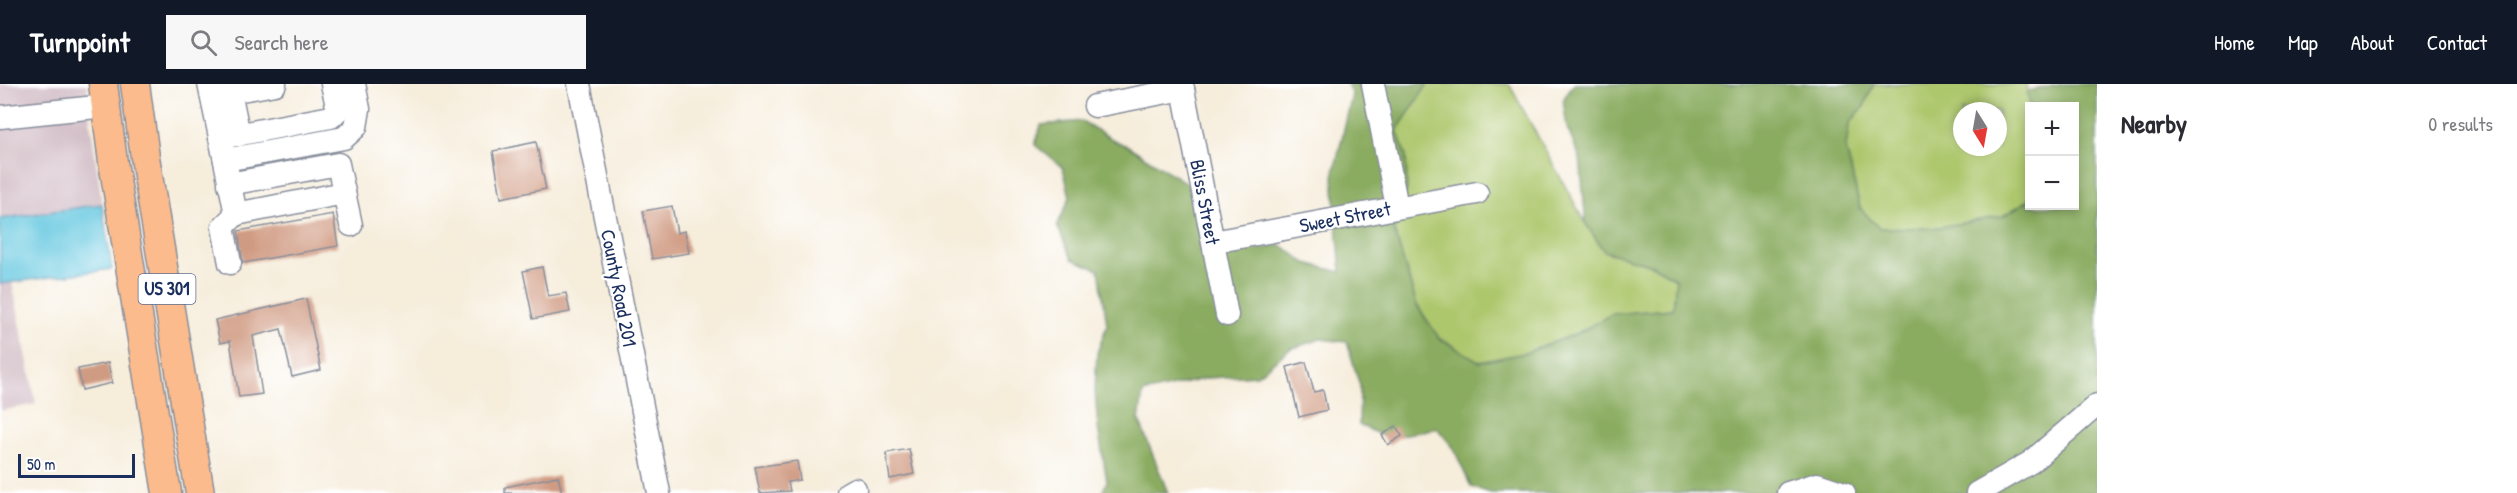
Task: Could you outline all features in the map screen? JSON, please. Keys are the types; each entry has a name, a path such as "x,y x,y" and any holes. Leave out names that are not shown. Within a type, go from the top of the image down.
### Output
{"main road":[{"name":"US 301","path":"135,84 200,493"},
{"name":"US 301","path":"104,95 166,493"},
{"path":"132,280 161,314 171,317"},
{"path":"138,322 151,329 159,339 183,387"}],"street":[{"path":"209,84 228,144"},
{"path":"236,214 230,184 228,144 230,88 275,84"},
{"path":"228,144 331,117 338,110 332,84"},
{"path":"228,144 344,138 357,127 359,109 354,84"},
{"name":"County Road 201","path":"579,84 659,493"},
{"path":"1373,84 1397,207"},
{"name":"Bliss Street","path":"1095,106 1183,87 1227,315"},
{"path":"0,117 104,95"},
{"path":"230,184 338,164 351,225"},
{"path":"230,263 224,228 236,214 344,193"},
{"name":"Sweet Street","path":"1213,242 1477,193"},
{"path":"1977,493 2031,462 2097,405"},
{"path":"1788,493 1816,484 1844,493"}],"shaded area":[{"path":"0,84 87,84 102,204 0,219"},
{"path":"12,282 36,404 0,411 0,284"}],"green space":[{"path":"1347,84 1428,84 1397,130 1406,157 1407,189 1394,230 1417,306 1439,338 1480,362 1525,353 1576,334 1612,314 1673,309 1676,279 1652,265 1604,251 1586,224 1580,158 1567,128 1563,100 1573,84 1874,84 1864,106 1849,124 1846,148 1860,208 1879,228 1934,228 2003,216 2025,202 2025,210 2079,210 2079,102 2029,102 2027,91 2064,84 2097,84 2097,493 1491,493 1471,487 1453,447 1437,428 1387,438 1359,425 1360,386 1347,342 1320,339 1290,349 1257,375 1208,378 1143,393 1139,420 1168,493 1102,493 1107,481 1098,428 1095,390 1097,353 1107,325 1099,270 1072,259 1057,226 1070,197 1063,168 1035,145 1041,125 1082,121 1128,146 1194,188 1215,221 1241,252 1281,245 1306,263 1341,272 1333,176 1352,95"},
{"path":"1428,84 1509,84 1586,224 1604,251 1652,265 1676,279 1673,309 1612,314 1576,334 1525,353 1480,362 1439,338 1417,305 1394,230 1407,189 1406,157 1397,130"},
{"path":"1874,84 2026,84 2029,102 2025,102 2025,202 2003,216 1934,228 1878,228 1860,208 1846,148 1849,124 1864,106"}],"water":[{"path":"102,204 112,269 0,284 0,219"}],"building":[{"path":"536,142 546,189 501,198 493,151"},
{"path":"672,206 677,233 685,231 689,253 652,259 643,211"},
{"path":"333,214 338,246 243,263 238,231"},
{"path":"542,267 548,296 566,293 570,312 533,319 523,271"},
{"path":"306,299 321,370 292,377 281,329 253,336 262,394 239,397 230,341 220,343 215,320"},
{"path":"1306,362 1314,392 1323,390 1327,410 1299,417 1287,367"},
{"path":"108,363 112,383 82,390 78,369"},
{"path":"1396,426 1402,436 1388,445 1382,435"},
{"path":"909,449 914,474 890,479 886,453"},
{"path":"797,461 800,480 788,482 790,491 760,493 755,467"},
{"path":"558,476 562,493 505,493 505,487"}]}
